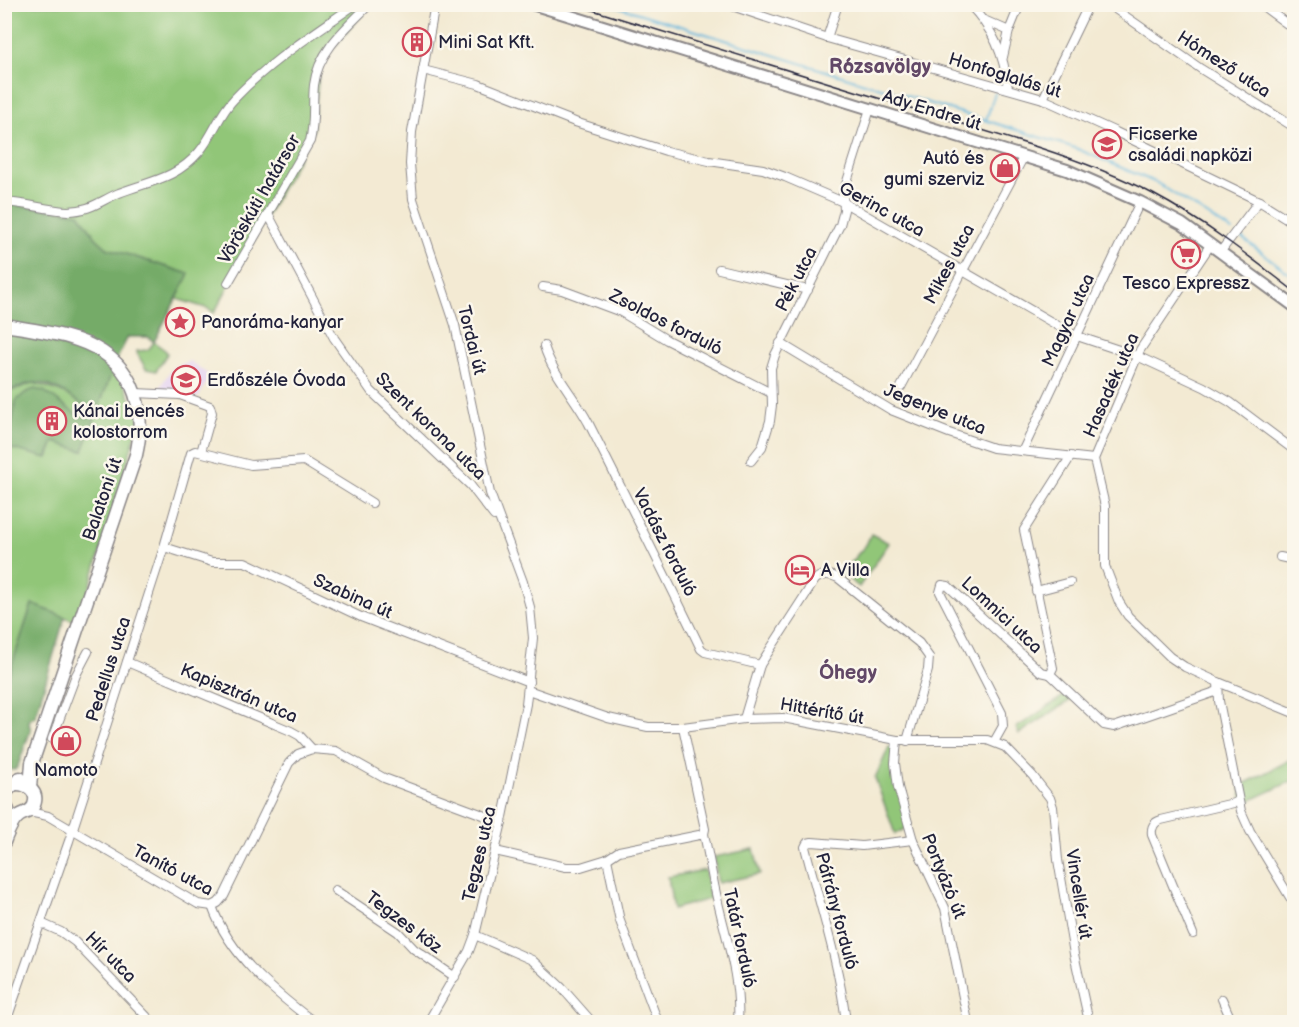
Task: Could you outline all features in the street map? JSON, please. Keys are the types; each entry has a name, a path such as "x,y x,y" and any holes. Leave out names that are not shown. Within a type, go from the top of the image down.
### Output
{"main road":[{"name":"Balatoni út","path":"4,325 64,336 92,346 115,363 132,383 140,420 140,436 136,455 53,720 32,763 4,794"},
{"name":"Balatoni út","path":"6,838 19,808 34,797 30,788 32,763"},
{"path":"15,784 30,788"}],"street":[{"name":"Vöröskúti határsor","path":"228,283 310,141 314,121 314,87 320,64 342,32 370,4"},
{"name":"Tordai út","path":"435,4 410,151 413,199 455,325 492,501 523,582 530,607 533,638 528,686"},
{"name":"Ady Endre út","path":"532,4 1024,156 1087,178 1140,201 1182,224 1294,306"},
{"name":"Honfoglalás út","path":"726,4 827,38 1043,99 1258,201 1294,223"},
{"path":"827,38 838,4"},
{"path":"969,4 984,20 1003,57 1008,88"},
{"path":"1003,57 1009,31 1020,4"},
{"path":"1043,99 1089,4"},
{"name":"Hómező utca","path":"1108,4 1201,69 1294,127"},
{"path":"1260,4 1294,29"},
{"path":"4,202 68,211 86,209 122,192 161,180 188,163 198,153 228,106 245,88 298,43 352,5"},
{"path":"984,20 1009,31"},
{"name":"Gerinc utca","path":"423,70 478,84 575,122 666,151 709,161 763,169 843,202 1077,336 1137,356 1204,387 1224,398 1294,450"},
{"name":"Pék utca","path":"751,461 762,447 772,405 771,364 840,225 844,210 843,194 870,108"},
{"name":"Mikes utca","path":"901,387 1024,156"},
{"name":"Magyar utca","path":"1023,450 1140,201"},
{"path":"1221,251 1258,201"},
{"name":"Szent korona utca","path":"268,214 337,344 370,391 470,484 505,532"},
{"name":"Hasadék utca","path":"1211,244 1144,342 1094,459 1105,506 1103,536 1105,566 1119,602 1128,616 1170,657 1218,687 1294,712"},
{"path":"719,269 808,290"},
{"name":"Zsoldos forduló","path":"543,287 562,290 621,312 667,340 771,393"},
{"name":"Jegenye utca","path":"780,343 842,379 868,398 898,413 993,448 1094,459"},
{"name":"Vadász forduló","path":"544,346 548,358 578,404 639,521 701,649 705,652 760,665"},
{"name":"Pedellus utca","path":"6,1023 127,662 191,453 201,452 212,413 210,406 180,395 135,393"},
{"path":"201,452 251,465 304,461 372,503"},
{"name":"Lomnici utca","path":"994,742 1003,726 1002,713 940,592 942,585 948,586 1041,672 1050,674 1053,668 1024,530 1071,456"},
{"name":"Szabina út","path":"164,547 212,562 245,562 361,617 528,686"},
{"path":"1280,556 1294,560"},
{"path":"744,719 760,665 815,580 831,575 838,578 919,643 929,657 928,670 907,741"},
{"path":"1036,591 1070,582"},
{"path":"52,740 53,720 88,652"},
{"name":"Kapisztrán utca","path":"127,662 291,731 300,736 312,749 336,751 409,789 502,822"},
{"path":"1050,674 1108,727 1114,727 1218,687 1238,802 1250,831 1294,904"},
{"name":"Hittérítő út","path":"528,686 608,718 631,724 683,727 744,719 783,718 897,740 987,740 994,742"},
{"name":"Tegzes utca","path":"428,1023 469,951 475,935 502,822 528,686"},
{"name":"Tatár forduló","path":"683,727 705,829 709,860 735,973 738,1023"},
{"name":"Portyázó út","path":"897,740 896,774 913,840 945,908 968,1023"},
{"name":"Vincellér út","path":"994,742 1005,747 1050,798 1074,954 1089,1023"},
{"path":"212,906 224,896 289,763 298,754 312,749"},
{"path":"1193,934 1152,835 1153,828 1161,819 1238,802"},
{"name":"Tanító utca","path":"19,808 48,816 198,904 212,906 219,923 254,971 314,1023"},
{"path":"495,851 566,867 581,867 607,859 619,851 704,834"},
{"name":"Páfrány forduló","path":"846,1023 843,992 805,847 807,843 812,842 862,846 913,840"},
{"path":"607,859 620,921 658,1023"},
{"name":"Tegzes köz","path":"335,891 398,932 414,949 455,977"},
{"name":"Hír utca","path":"41,923 62,932 75,942 152,1023"},
{"path":"475,935 532,960 562,988 592,1023"},
{"path":"1222,999 1232,1023"}],"shaded area":[{"name":"Erdőszéle Óvoda","path":"190,361 210,376 198,398 181,391 161,390 160,387 173,367"}],"green space":[{"path":"5,5 370,5 320,64 313,131 214,313 209,309 177,299 188,274 107,248 96,238 79,213 5,204"},
{"path":"5,204 79,213 96,238 107,248 189,274 154,342 148,337 128,337 115,363 83,451 54,442 47,458 9,448 10,439 5,438 5,434 10,435 16,401 34,389 44,391 79,416 91,417 92,414 80,403 47,385 32,383 5,389"},
{"path":"154,342 167,354 156,371 146,369 137,353 137,351 148,350"},
{"path":"115,363 140,420 79,623 32,604 5,686 5,438 10,439 9,447 48,458 54,441 83,451"},
{"path":"33,383 72,398 92,413 91,417 79,416 61,403 16,401 10,436 5,434 5,389 11,391"},
{"path":"871,534 889,543 859,587 841,573 866,545"},
{"path":"32,604 65,617 35,717 30,719 31,729 18,766 15,770 5,769 5,686"},
{"path":"1065,695 1071,700 1019,734 1016,728"},
{"path":"889,747 894,748 907,828 895,834 875,778"},
{"path":"1294,758 1294,780 1243,804 1240,786"},
{"path":"754,849 760,874 718,883 714,857"},
{"path":"705,870 710,899 673,909 668,877"}],"waterway":[{"path":"609,4 1075,148 1157,183 1232,231"},
{"path":"986,120 995,93"},
{"path":"1237,234 1294,277"},
{"path":"140,1015 147,1022"}],"tram line":[{"path":"573,4 1037,147 1096,168 1172,204 1208,227 1294,291"}],"place":[{"name":"Mini Sat Kft.","path":"417,42"},
{"name":"Ficserke családi napközi","path":"1107,144"},
{"name":"Autó és gumi szerviz","path":"1005,168"},
{"name":"Tesco Expressz","path":"1186,254"},
{"name":"Panoráma-kanyar","path":"180,322"},
{"name":"Erdőszéle Óvoda","path":"186,380"},
{"name":"Kánai bencés kolostorrom","path":"52,421"},
{"name":"A Villa","path":"800,570"},
{"name":"Namoto","path":"66,741"}],"district":[{"name":"Rózsavölgy","path":"880,66"},
{"name":"Óhegy","path":"848,672"}]}
